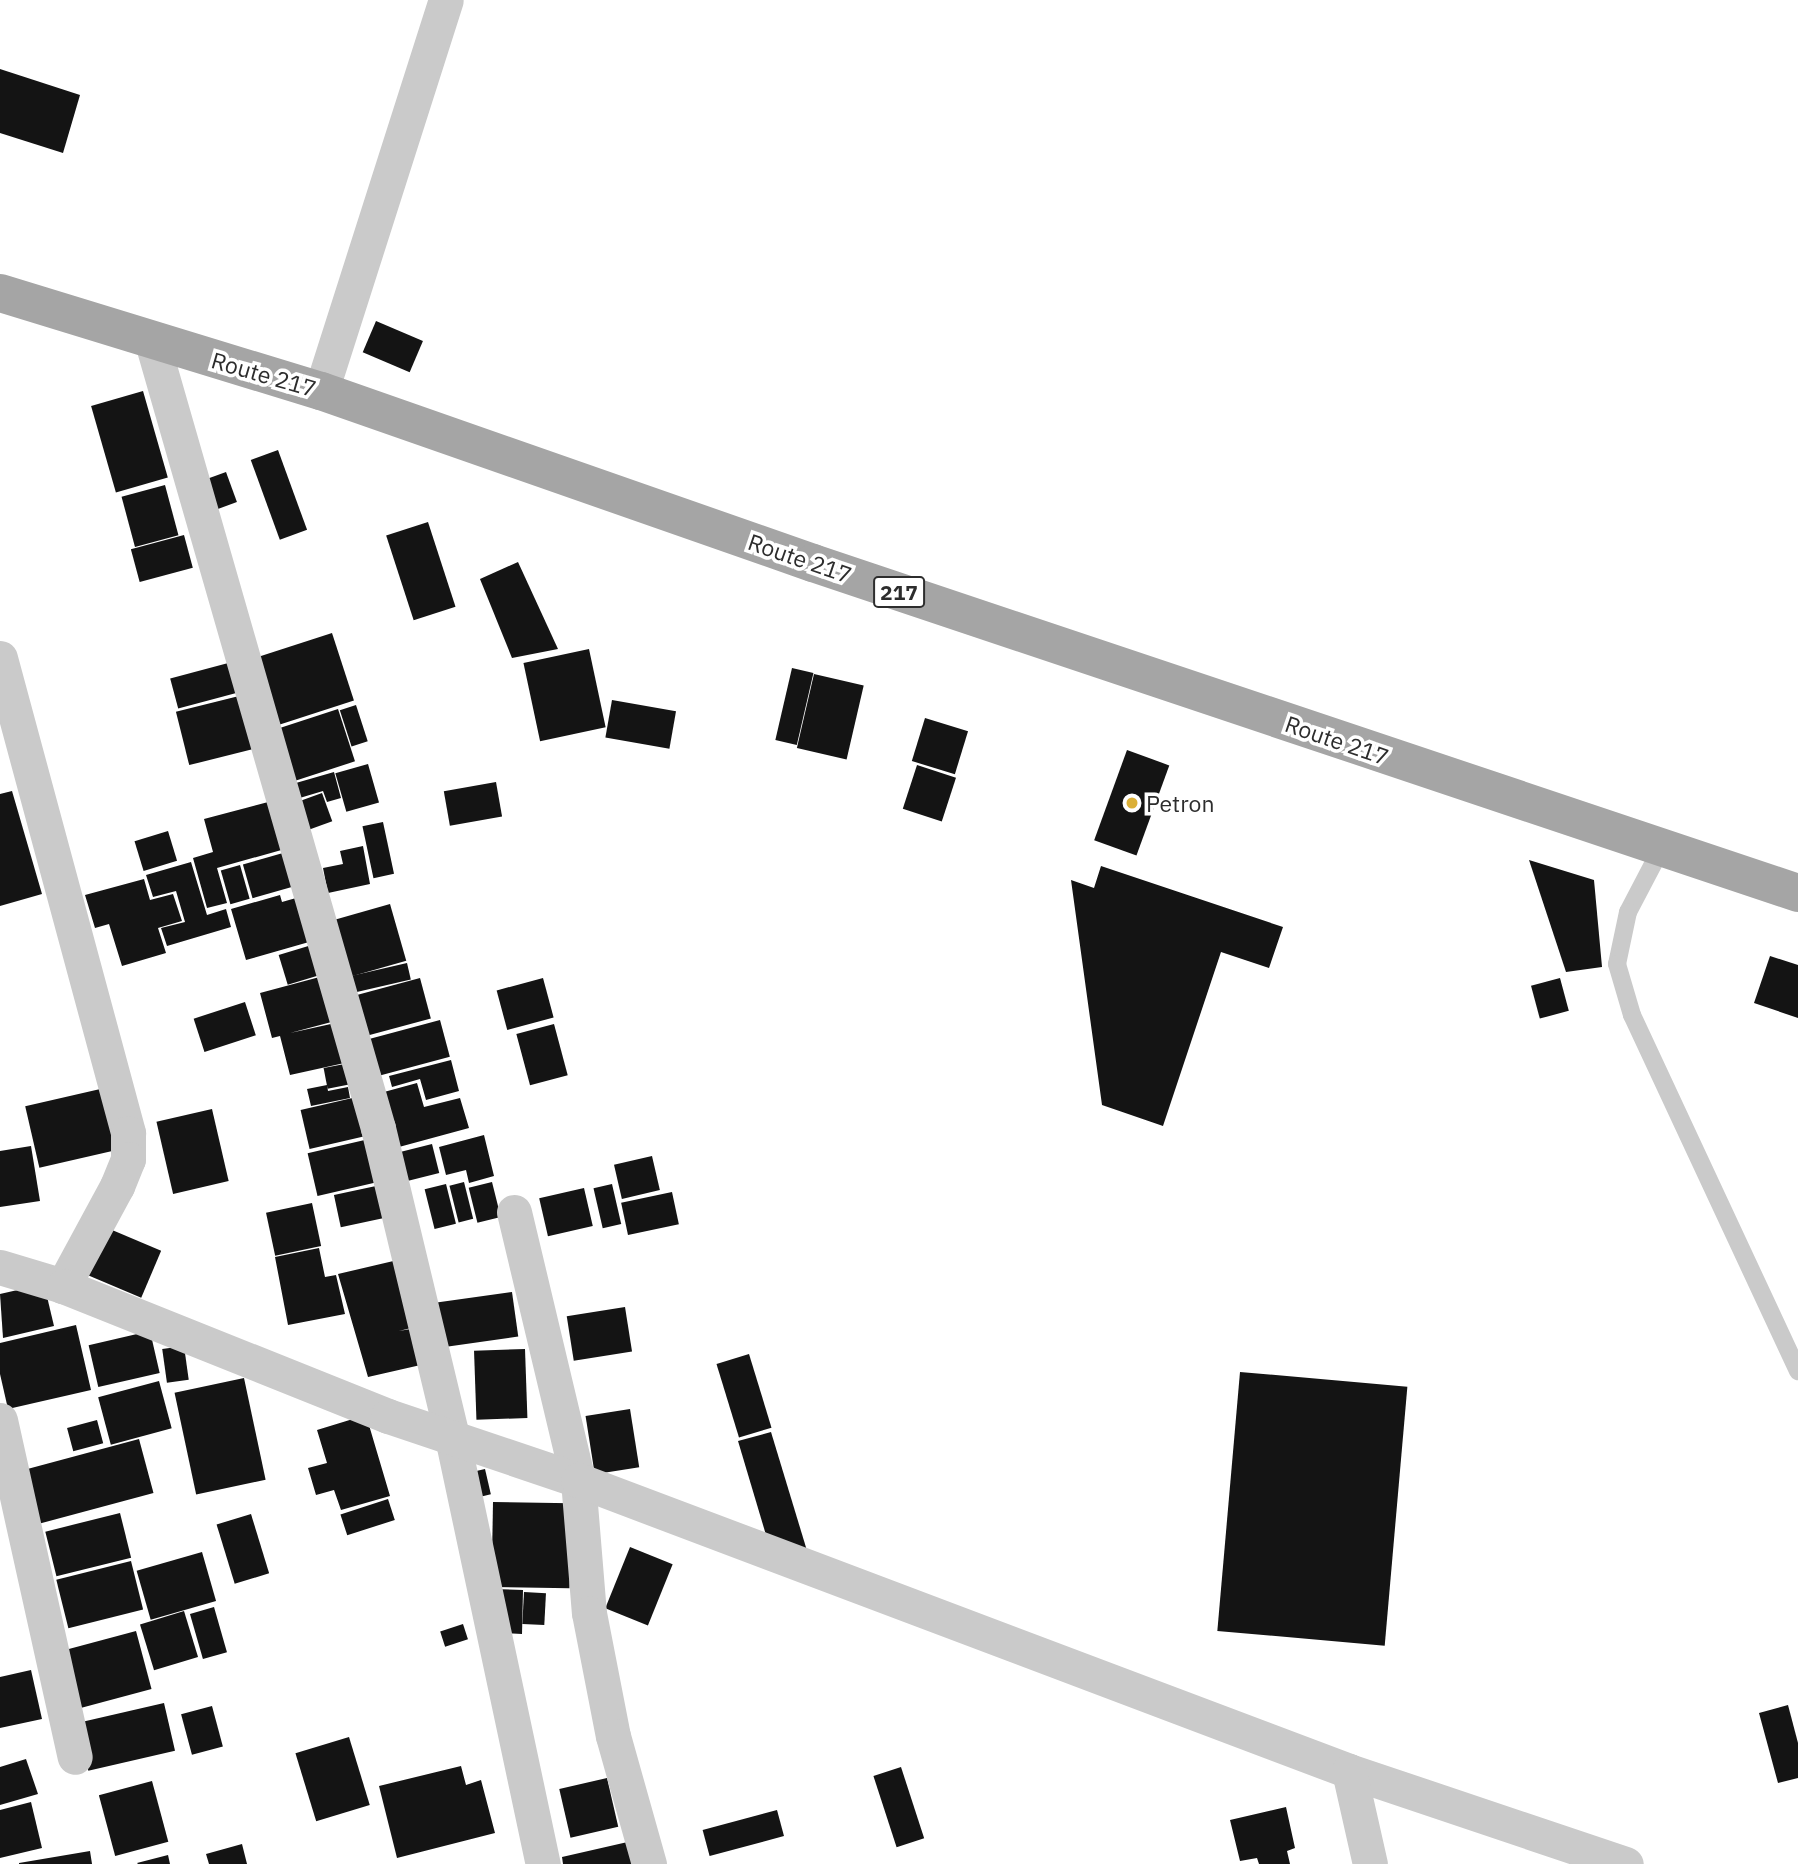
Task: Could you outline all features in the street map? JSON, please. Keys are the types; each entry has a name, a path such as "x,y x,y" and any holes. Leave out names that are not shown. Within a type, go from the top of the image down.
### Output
{"main road":[{"name":"Route 217","path":"0,293 152,342 321,391 826,568 1798,893"}],"street":[{"path":"321,391 446,0"},
{"path":"152,342 377,1128 452,1437 543,1864"},
{"path":"0,658 128,1133 125,1168 62,1286"},
{"path":"514,1212 578,1480 589,1613 613,1736 649,1864"},
{"path":"0,1267 62,1286 388,1416 578,1480 1349,1771 1626,1864"},
{"path":"0,1420 75,1757"},
{"path":"1349,1771 1370,1864"}],"lane":[{"path":"1661,849 1628,912 1617,964 1632,1015 1798,1371"}],"building":[{"path":"0,69 80,95 63,153 0,133"},
{"path":"376,321 423,341 410,372 363,352"},
{"path":"143,391 168,478 116,492 91,406"},
{"path":"278,450 307,530 280,540 251,460"},
{"path":"226,472 237,502 206,513 195,483"},
{"path":"165,485 178,535 135,547 122,497"},
{"path":"428,522 456,607 414,620 386,536"},
{"path":"184,535 193,568 140,582 131,549"},
{"path":"518,562 558,649 512,658 480,579"},
{"path":"332,633 354,701 268,728 246,661"},
{"path":"589,649 606,727 540,741 523,663"},
{"path":"232,662 240,692 178,709 170,679"},
{"path":"792,668 813,673 797,745 775,740"},
{"path":"814,674 864,685 847,760 797,748"},
{"path":"239,696 252,749 189,765 176,712"},
{"path":"612,700 676,711 669,749 605,737"},
{"path":"356,705 368,741 352,746 340,710"},
{"path":"338,709 355,761 288,783 271,731"},
{"path":"925,718 968,731 955,774 912,761"},
{"name":"Petron","path":"1127,750 1169,765 1136,856 1094,840"},
{"path":"368,764 379,802 346,812 335,773"},
{"path":"917,765 956,778 942,821 903,809"},
{"path":"334,772 341,798 327,802 323,791 293,800 289,785"},
{"path":"496,782 502,816 450,826 444,791"},
{"path":"12,791 42,894 0,906 0,794"},
{"path":"322,793 332,821 298,834 288,805"},
{"path":"272,801 285,849 217,868 227,903 207,908 193,858 213,852 204,819"},
{"path":"383,822 394,874 373,878 362,826"},
{"path":"168,831 177,861 144,871 135,841"},
{"path":"363,846 370,884 328,893 323,868 343,864 340,851"},
{"path":"290,851 300,885 253,898 243,865"},
{"path":"1529,860 1594,880 1602,967 1566,972"},
{"path":"191,862 207,915 226,909 231,927 167,946 161,928 185,922 176,891 153,897 146,875"},
{"path":"240,865 250,899 230,904 221,871"},
{"path":"1101,866 1283,927 1269,968 1221,952 1163,1126 1102,1105 1071,880 1094,888"},
{"path":"144,879 150,900 173,894 182,921 158,928 166,953 122,966 109,924 95,928 85,895"},
{"path":"280,895 282,902 303,896 316,940 246,960 231,909"},
{"path":"390,904 406,961 346,978 329,921"},
{"path":"315,944 324,974 288,985 279,955"},
{"path":"1770,956 1798,965 1798,1018 1754,1003"},
{"path":"407,963 411,980 351,993 348,977"},
{"path":"327,975 339,1020 290,1033 340,1022 349,1062 290,1075 280,1036 272,1038 260,993"},
{"path":"420,978 431,1019 360,1037 349,997"},
{"path":"543,978 554,1018 507,1030 497,990"},
{"path":"1560,978 1569,1011 1540,1019 1531,986"},
{"path":"245,1002 256,1035 204,1052 194,1019"},
{"path":"440,1020 450,1057 372,1078 362,1041"},
{"path":"554,1024 568,1075 530,1085 516,1034"},
{"path":"451,1060 459,1091 426,1100 420,1079 392,1087 389,1076"},
{"path":"355,1062 359,1083 328,1089 324,1068"},
{"path":"417,1083 424,1107 460,1098 469,1128 399,1147 384,1092"},
{"path":"327,1085 328,1091 348,1087 350,1098 311,1106 307,1089"},
{"path":"109,1087 123,1148 39,1168 25,1106"},
{"path":"361,1096 370,1135 310,1149 301,1110"},
{"path":"212,1109 229,1181 173,1194 156,1122"},
{"path":"484,1135 494,1176 469,1183 466,1170 446,1175 439,1147"},
{"path":"369,1139 379,1182 318,1196 308,1153"},
{"path":"432,1144 439,1173 401,1183 394,1153"},
{"path":"31,1146 40,1201 0,1207 0,1151"},
{"path":"652,1156 660,1190 622,1199 614,1165"},
{"path":"464,1182 473,1219 459,1223 449,1186"},
{"path":"492,1182 501,1217 477,1223 469,1188"},
{"path":"446,1184 456,1224 435,1229 425,1189"},
{"path":"612,1184 621,1224 603,1228 593,1188"},
{"path":"376,1186 383,1218 341,1227 334,1195"},
{"path":"584,1188 593,1226 548,1236 539,1198"},
{"path":"672,1192 679,1224 628,1235 621,1203"},
{"path":"312,1203 321,1246 275,1256 266,1213"},
{"path":"105,1227 161,1251 141,1298 85,1274"},
{"path":"319,1248 325,1277 336,1275 345,1314 288,1325 275,1257"},
{"path":"402,1259 415,1327 399,1331 416,1328 425,1364 368,1377 338,1274"},
{"path":"44,1284 54,1326 3,1338 0,1294"},
{"path":"512,1292 518,1337 443,1347 437,1303"},
{"path":"625,1307 632,1351 574,1361 567,1316"},
{"path":"76,1325 91,1390 8,1409 0,1374 0,1343"},
{"path":"150,1331 160,1373 98,1387 89,1345"},
{"path":"184,1346 189,1380 167,1383 162,1349"},
{"path":"525,1349 527,1418 476,1420 474,1351"},
{"path":"749,1354 772,1428 739,1438 716,1364"},
{"path":"1240,1372 1407,1387 1385,1646 1217,1631"},
{"path":"244,1378 266,1480 196,1494 175,1393"},
{"path":"159,1381 172,1428 111,1445 98,1397"},
{"path":"630,1409 639,1467 595,1474 586,1416"},
{"path":"366,1415 390,1496 341,1510 334,1490 316,1495 308,1468 327,1463 317,1430"},
{"path":"97,1420 103,1443 73,1451 67,1428"},
{"path":"771,1432 808,1554 769,1545 738,1441"},
{"path":"139,1439 153,1493 30,1526 15,1472"},
{"path":"485,1469 491,1494 473,1498 467,1473"},
{"path":"388,1499 395,1520 347,1535 340,1514"},
{"path":"493,1502 571,1503 570,1588 492,1587"},
{"path":"120,1513 131,1558 56,1576 45,1532"},
{"path":"251,1514 269,1573 235,1584 217,1525"},
{"path":"630,1547 673,1564 648,1625 605,1608"},
{"path":"202,1552 216,1601 151,1620 137,1571"},
{"path":"131,1561 143,1610 68,1628 56,1580"},
{"path":"493,1589 523,1590 522,1634 503,1633"},
{"path":"524,1592 546,1593 544,1625 522,1624"},
{"path":"214,1607 227,1652 203,1659 190,1614"},
{"path":"184,1611 198,1657 154,1670 140,1624"},
{"path":"463,1624 468,1639 445,1647 440,1631"},
{"path":"136,1631 152,1689 70,1711 55,1653"},
{"path":"31,1670 42,1719 0,1728 0,1677"},
{"path":"164,1703 175,1751 88,1771 77,1723"},
{"path":"1788,1705 1798,1743 1798,1778 1778,1783 1759,1713"},
{"path":"212,1706 223,1747 192,1755 181,1714"},
{"path":"349,1737 370,1805 316,1821 295,1753"},
{"path":"26,1759 38,1794 0,1805 0,1767"},
{"path":"461,1766 466,1785 481,1780 495,1833 397,1858 379,1786"},
{"path":"901,1767 924,1838 897,1847 873,1776"},
{"path":"607,1778 618,1827 571,1838 559,1789"},
{"path":"152,1781 168,1842 115,1856 99,1795"},
{"path":"31,1802 42,1848 0,1858 0,1810"},
{"path":"1286,1807 1295,1848 1287,1851 1290,1864 1259,1864 1257,1858 1240,1861 1230,1820"},
{"path":"777,1810 784,1836 710,1856 703,1830"},
{"path":"632,1841 637,1864 563,1864 562,1857"},
{"path":"242,1844 247,1864 209,1864 206,1854"},
{"path":"90,1851 92,1864 19,1864 19,1863"},
{"path":"168,1855 170,1864 137,1863"}],"place":[{"name":"Petron","path":"1132,803"}]}
